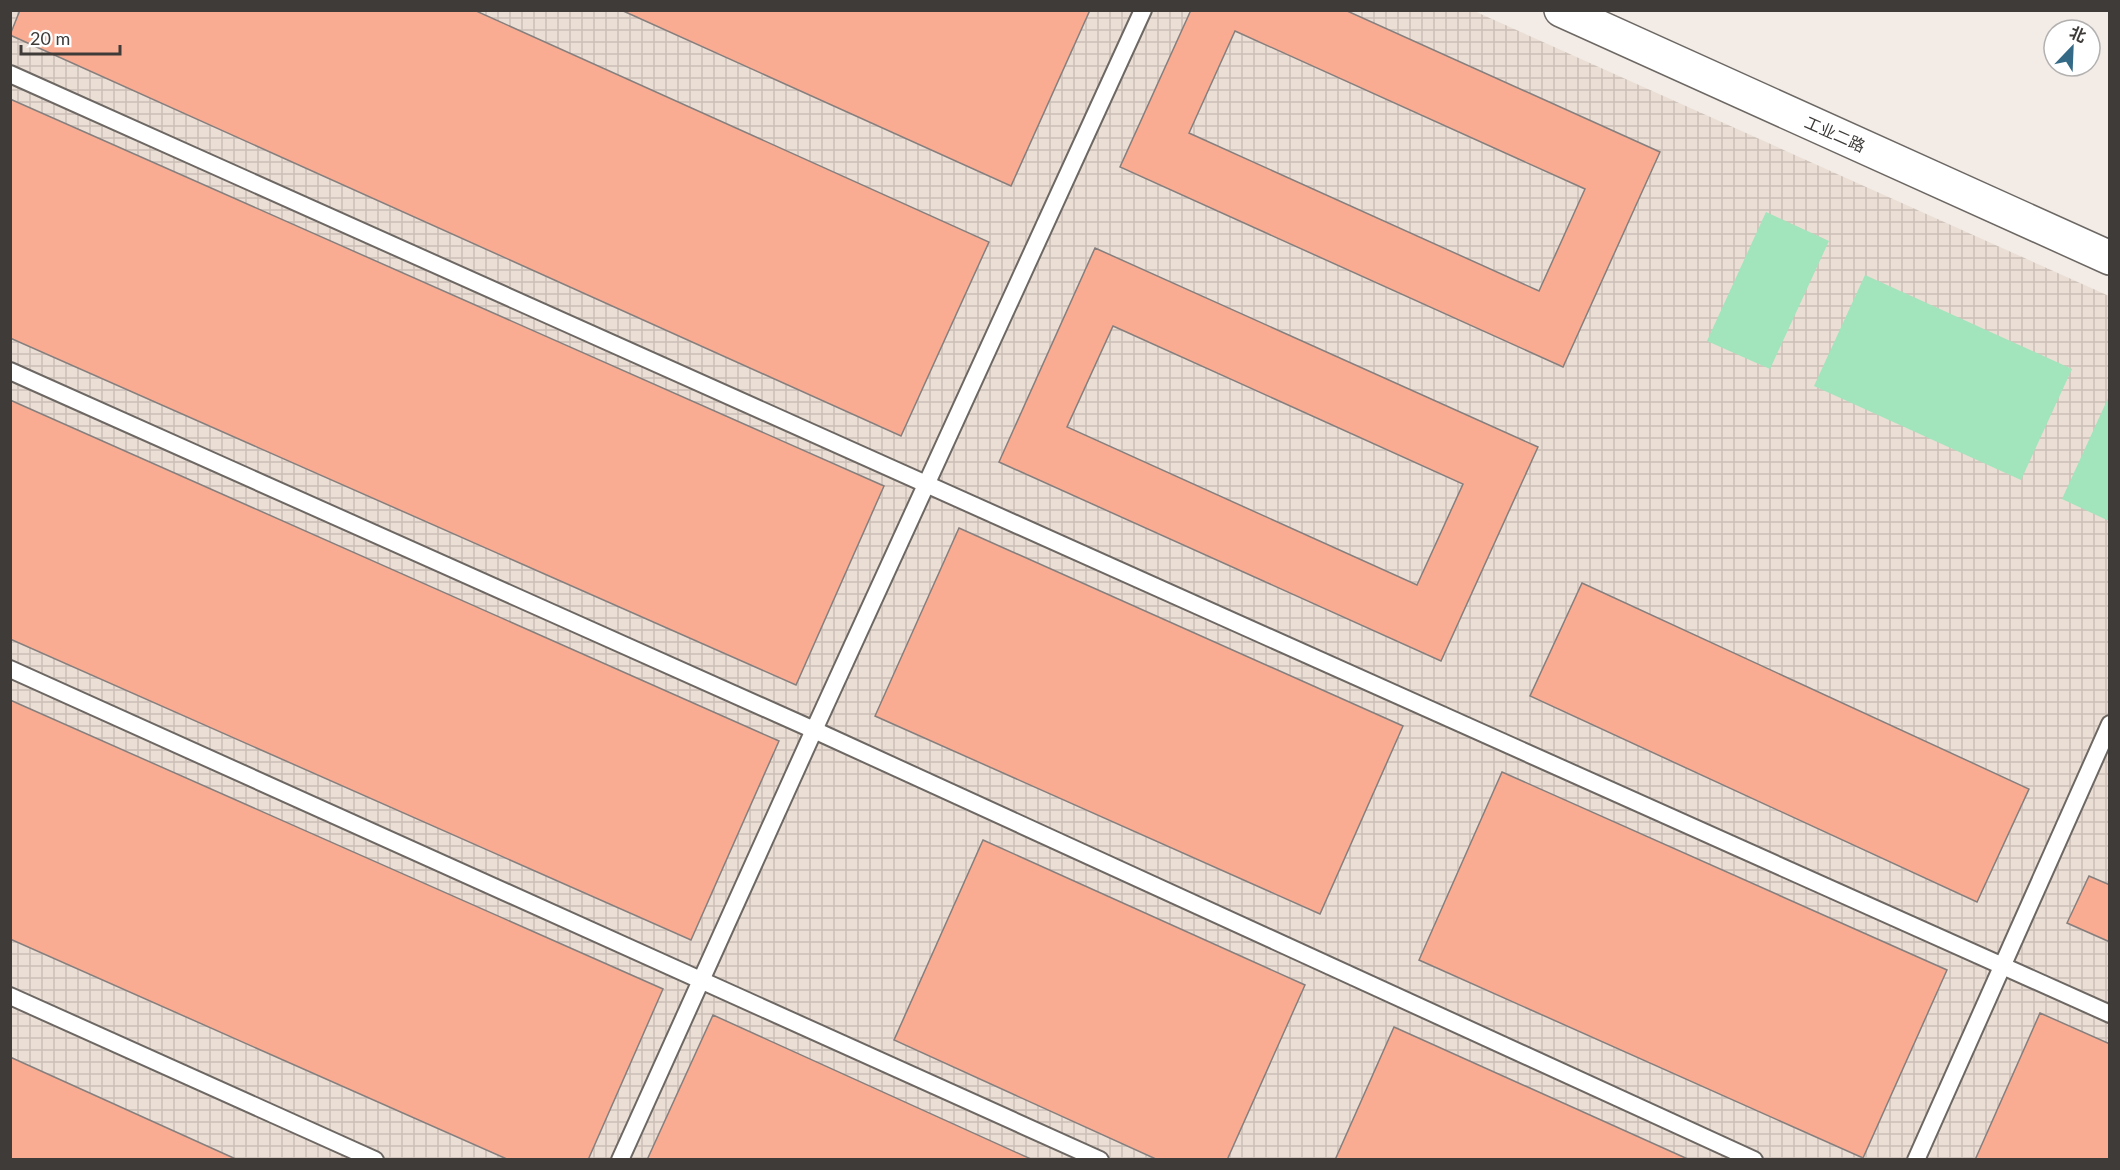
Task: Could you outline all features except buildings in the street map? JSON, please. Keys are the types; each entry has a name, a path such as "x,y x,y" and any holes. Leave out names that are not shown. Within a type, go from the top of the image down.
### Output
{"street":[{"name":"工业二路","path":"1561,10 2109,258"}],"lane":[{"path":"620,1160 1143,10"},
{"path":"10,74 2109,1014"},
{"path":"10,371 814,730 1754,1160"},
{"path":"10,669 1100,1160"},
{"path":"1916,1160 2109,724"},
{"path":"10,996 375,1160"}],"shaded area":[{"path":"10,11 1474,11 2109,296 2109,1159 11,1159"}],"green space":[{"path":"1766,212 1829,241 1770,369 1707,341"},
{"path":"1865,275 2072,369 2021,480 1814,386"},
{"path":"2109,396 2109,521 2062,499"}]}
